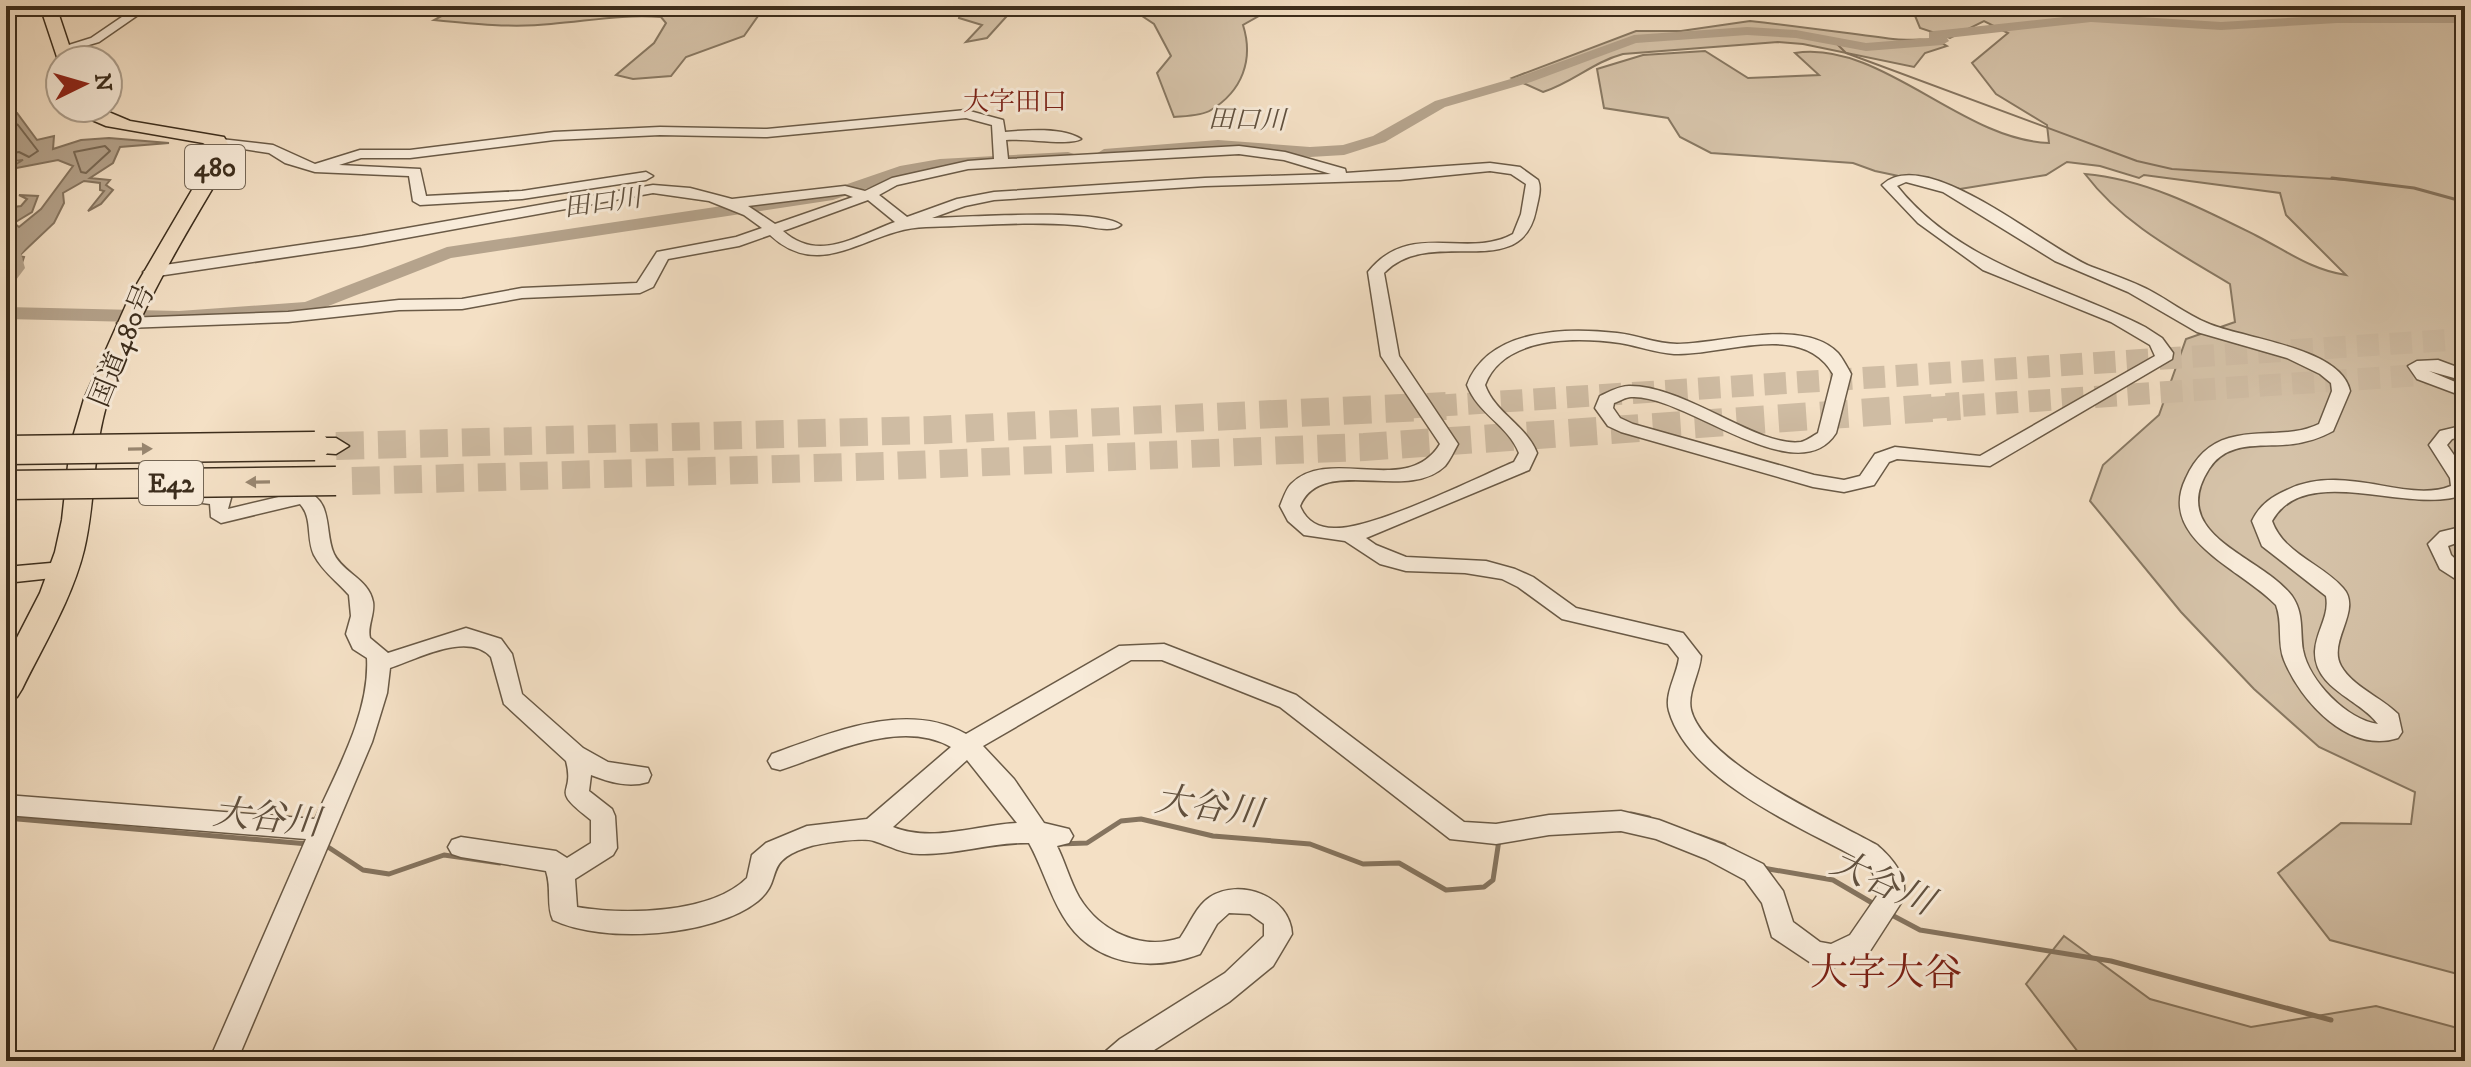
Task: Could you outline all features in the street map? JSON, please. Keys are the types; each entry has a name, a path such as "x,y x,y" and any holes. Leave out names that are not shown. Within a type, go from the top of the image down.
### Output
{"highway":[{"path":"48,6 61,44"},
{"name":"480","path":"123,124 217,141"},
{"name":"国道480号","path":"6,689 62,570 74,534 84,438 128,318 151,272 216,166 222,149 217,141"},
{"name":"E42","path":"6,450 325,446"},
{"name":"E42","path":"6,485 344,481"}],"main road":[{"path":"8,575 62,570"}],"street":[{"path":"86,44 145,6"},
{"path":"315,168 360,154 410,154 504,140 660,131 805,131 909,117 966,114 998,123 1001,162"},
{"path":"1000,136 1029,134 1074,139"},
{"path":"217,141 273,149 290,160 315,168 415,172 420,201 522,195 648,176 653,189"},
{"path":"128,318 288,317 399,305 462,304 522,293 640,288 647,284 662,255 718,247 772,230 856,193 914,175 1001,162 1210,146 1279,155 1356,177"},
{"path":"1250,180 1279,155"},
{"path":"151,272 362,241 653,189 683,190 733,205 754,214 797,251 817,253 986,197 1495,167 1526,175 1534,186 1522,233 1512,241 1492,246 1429,246 1392,258 1376,272 1390,356 1449,444 1442,458 1420,473 1328,476 1311,480 1294,493 1291,510 1301,523 1320,533 1350,535 1522,466 1528,453 1526,445 1488,411 1476,385 1486,362 1530,340 1599,336 1677,349 1777,339 1812,346 1832,358 1842,374 1827,433 1814,444 1773,444 1644,391 1618,392 1606,400 1604,408 1614,422 1627,428 1813,481 1844,486 1867,481 1882,458 1895,453 1983,462 2163,359 2162,345 2148,334 2015,280 1979,261 1890,189 1890,183 1904,178 1924,181 1974,203 2060,258 2142,293 2202,327 2309,362 2339,381 2341,391 2327,427 2311,436 2255,438 2229,444 2211,456 2201,469 2190,489 2188,505 2194,522 2210,541 2282,598 2291,616 2292,649 2301,670 2344,722 2357,730 2381,734 2390,732 2392,727 2385,714 2349,690 2332,672 2324,651 2339,606 2336,593 2269,541 2262,526 2264,515 2295,491 2314,485 2350,484 2428,495 2457,492 2461,489 2460,478 2442,456 2439,440 2465,430"},
{"path":"733,205 856,193 883,202 905,223 1073,220 1114,225"},
{"path":"2465,376 2438,365 2417,366 2423,375 2465,392"},
{"path":"78,497 208,495 221,498 218,509 221,517 304,497 316,508 324,553 360,593 363,615 357,634 361,643 378,655 380,663 376,688 348,775 223,1061"},
{"path":"2465,533 2447,537 2438,544 2438,550 2447,564 2465,578"},
{"path":"873,829 965,748 990,730 1127,652 1164,652 1288,701 1459,832 1496,834 1549,825 1621,821 1639,824 1715,852 1754,872 1774,899 1781,929 1814,953 1831,956 1847,952 1860,943 1892,895 1891,881 1882,865 1868,852 1718,765 1693,741 1679,706 1690,670 1690,656 1675,638 1570,614 1558,608 1544,592 1499,571 1378,558 1350,535"},
{"path":"380,663 466,636 481,640 501,654 512,698 575,755 592,767 610,773 639,775"},
{"path":"780,761 838,741 905,729 948,734 985,763 1048,833 1078,917 1099,936 1127,948 1157,957 1176,953 1190,946 1209,914 1223,903 1243,899 1259,903 1271,911 1278,928 1277,941 1265,954 1218,993 1116,1061"},
{"path":"562,874 604,848 607,838 603,816 576,795 580,765 575,755"},
{"path":"6,805 323,830"},
{"path":"461,847 548,858 556,862 565,888 562,912 570,918 604,922 697,914 728,905 756,887 761,876 761,863 775,850 807,836 873,829 919,844 1048,833"}],"shaded area":[{"path":"460,6 765,6 744,36 686,57 671,76 633,79 616,75 654,43 666,23 661,17 620,17 522,26 434,20"},
{"path":"962,6 1016,6 987,38 966,42 982,25 959,18"},
{"path":"1155,6 1273,8 1243,25 1247,50 1243,74 1231,94 1207,112 1174,117 1157,73 1171,56 1154,24 1142,16"},
{"path":"1911,6 2465,6 2465,976 2330,940 2278,873 2341,823 2411,824 2415,792 2319,747 2254,689 2181,612 2090,501 2103,465 2159,415 2186,339 2235,322 2230,284 2134,222 2116,208 2085,174 2130,182 2174,197 2311,265 2346,275 2286,215 2280,193 2144,175 2139,178 2100,166 2067,162 2046,175 1960,189 1875,171 1853,163 1711,153 1680,137 1668,118 1604,108 1597,69 1643,55 1705,51 1748,78 1819,75 1795,53 1827,53 1859,61 1890,75 1984,126 2016,138 2049,143 2047,125 1996,94 1972,63 2008,33 1984,21 1950,38 1920,28"},
{"path":"1750,21 1893,39 1927,40 1947,46 1925,53 1914,67 1803,44 1778,42 1623,54 1543,92 1512,78 1636,31 1681,31"},
{"path":"2064,936 2150,999 2251,1027 2376,1006 2465,1030 2465,1061 2085,1061 2026,984"}],"water":[{"path":"6,111 17,113 37,140 54,136 53,149 81,140 109,138 169,143 120,147 113,163 90,178 110,180 106,185 113,190 101,204 88,211 104,191 100,190 100,183 84,181 63,193 64,203 54,223 19,256 24,257 22,263 6,263 6,250 13,242 6,237 6,220 13,216 6,215 9,210 6,208 21,206 27,199 19,195 38,196 32,212 14,223 19,227 41,209 73,166 58,160 6,170 23,160 6,162"}],"waterway":[{"name":"田口川","path":"1104,154 1218,145 1310,152 1344,150 1379,139 1440,104 1526,79 1634,39 1747,31 1796,34 1866,47 1942,41 1934,35 2091,18 2221,26 2337,19 2465,19"},
{"path":"1835,42 1846,53 2137,161 2172,169 2348,180"},
{"name":"田口川","path":"6,313 179,317 308,308 447,253 833,195 906,170 940,164 1068,157"},
{"path":"2332,178 2348,180"},
{"path":"2348,180 2414,188 2465,202"},
{"name":"田口川","path":"6,280 16,268 12,254 25,237"},
{"name":"大谷川","path":"1631,814 1649,818"},
{"name":"大谷川","path":"6,818 308,844"},
{"name":"大谷川","path":"1059,844 1087,843 1121,821 1141,819 1213,836 1310,844 1363,864 1399,863 1446,890 1484,887 1493,880 1499,840"},
{"name":"大谷川","path":"1699,836 1724,845"},
{"name":"大谷川","path":"325,845 363,870 389,874 444,855 500,863"},
{"name":"大谷川","path":"1763,868 1833,880 1874,904"},
{"name":"大谷川","path":"1888,913 1920,930 2111,961 2331,1020"}],"tunnel":[{"path":"1402,408 2465,339"},
{"path":"1930,408 2465,372"},
{"path":"336,446 932,430 1446,406"},
{"path":"352,481 888,466 1364,447 1960,406"}],"district":[{"name":"大字田口","path":"1015,101"},
{"name":"大字大谷","path":"1886,972"}]}
